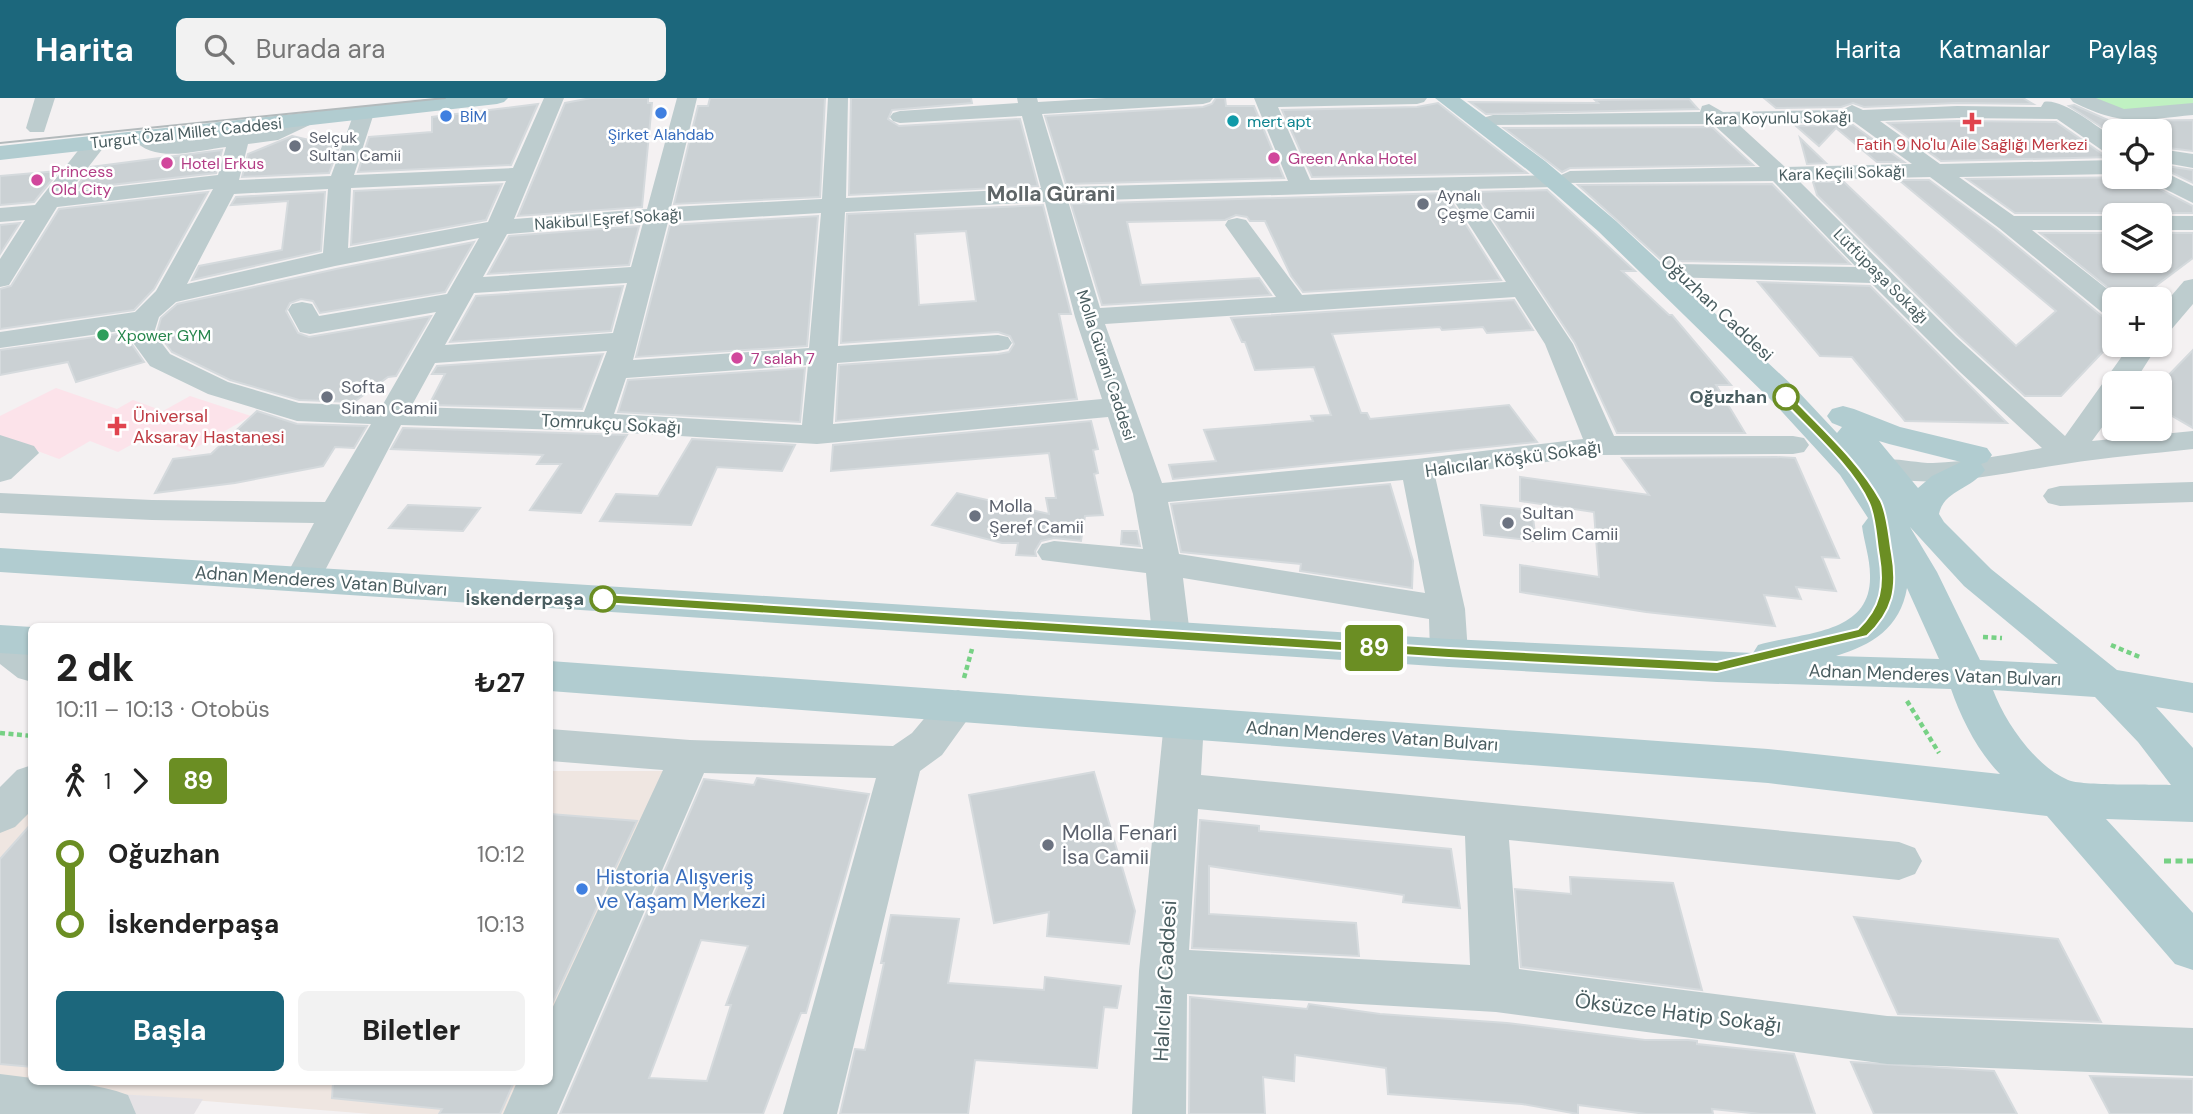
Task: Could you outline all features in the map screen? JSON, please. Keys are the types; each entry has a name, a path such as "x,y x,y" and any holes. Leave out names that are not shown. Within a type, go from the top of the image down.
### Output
{"main road":[{"name":"Turgut Özal Millet Caddesi","path":"0,132 321,98"},
{"name":"Turgut Özal Millet Caddesi","path":"0,153 144,138 241,133 307,119 497,98"},
{"name":"Oğuzhan Caddesi","path":"1446,98 1486,122 1562,179 1824,407 1871,480 1918,572 1977,704 2003,750 2029,776 2060,799 2193,948"},
{"name":"Oğuzhan Caddesi","path":"1461,98 1486,122"},
{"path":"0,145 28,136 37,128"},
{"name":"Oğuzhan Caddesi","path":"1668,273 1782,393 1871,480 1920,518 1962,563 2106,683 2158,736 2193,781"},
{"path":"1824,407 1889,434 1972,462"},
{"path":"1920,518 1922,504 1927,496 1972,462"},
{"path":"1717,667 1836,641 1863,633 1877,620 1887,600 1889,577 1871,480"},
{"name":"Adnan Menderes Vatan Bulvarı","path":"0,560 1449,653 1717,667 1967,677 2022,676 2106,683 2193,698"},
{"path":"2018,611 2126,664 2193,688"},
{"path":"0,639 28,641"},
{"name":"Adnan Menderes Vatan Bulvarı","path":"553,676 1754,764 2060,799 2193,804"}],"street":[{"path":"37,128 45,98"},
{"path":"302,580 335,513 498,227 554,98"},
{"path":"596,422 625,341 687,98"},
{"path":"817,435 834,205 838,98"},
{"path":"900,117 1029,103 1202,98"},
{"path":"1301,185 1266,100 1417,98"},
{"name":"Lütfüpaşa Sokağı","path":"1695,98 1781,175 1877,275 2024,417 2067,454"},
{"path":"1833,98 2008,223 2102,298"},
{"path":"2037,98 2102,140"},
{"path":"2080,98 2109,113 2124,115 2193,110"},
{"name":"Molla Gürani Caddesi","path":"1029,103 1089,317 1150,494 1163,563 1171,635"},
{"name":"Kara Koyunlu Sokağı","path":"1486,122 1957,112 2063,113"},
{"path":"335,258 340,183 364,113"},
{"path":"0,340 142,319 167,296 226,184 241,133"},
{"path":"0,279 46,206 96,143"},
{"path":"2172,158 2193,161"},
{"name":"Kara Keçili Sokağı","path":"1301,185 2102,167"},
{"path":"0,215 46,206 226,184 340,183 522,174"},
{"path":"1454,183 1559,344 1602,446"},
{"path":"2172,184 2193,196"},
{"name":"Nakibul Eşref Sokağı","path":"167,296 335,258 498,227 834,205 1301,185"},
{"path":"2008,223 2102,223"},
{"path":"2172,223 2193,223"},
{"path":"1237,225 1293,303"},
{"path":"1668,273 1877,275"},
{"path":"302,310 310,326 461,293 641,274"},
{"path":"2172,311 2193,287"},
{"path":"1089,317 1524,289"},
{"name":"Tomrukçu Sokağı","path":"142,319 140,333 160,360 218,388 297,412 596,422 817,435 1119,407"},
{"path":"426,355 625,341"},
{"path":"615,370 998,343"},
{"path":"2067,454 2102,406"},
{"path":"1871,480 1972,462 2193,440"},
{"name":"Halıcılar Köşkü Sokağı","path":"1449,653 1447,609 1417,469 1602,446 1793,445"},
{"path":"1150,494 1417,469"},
{"path":"2060,496 2193,492"},
{"path":"0,503 152,510 335,513"},
{"path":"1054,552 1163,563 1447,609"},
{"path":"0,647 28,664"},
{"path":"553,746 690,756 901,763 927,744 958,705"},
{"name":"Halıcılar Caddesi","path":"1160,1114 1163,971 1184,722"},
{"path":"553,1062 690,756"},
{"path":"810,1114 901,763"},
{"path":"0,781 28,781"},
{"path":"0,815 28,785"},
{"path":"1178,790 1899,861"},
{"path":"1486,819 1496,989"},
{"name":"Öksüzce Hatip Sokağı","path":"1163,971 1496,989 1887,1040 2193,1052"},
{"path":"530,1114 543,1085"},
{"path":"0,1100 109,1114"}],"lane":[{"path":"0,444 23,453 0,472"}],"path":[{"path":"958,705 978,624"},
{"path":"1891,673 1931,745 1970,788"},
{"path":"0,733 28,736"}],"shaded area":[{"name":"Üniversal Aksaray Hastanesi","path":"56,388 117,409 133,400 163,411 190,396 251,416 190,451 147,436 118,452 90,441 59,459 0,437 0,416"},
{"path":"553,771 665,771 553,1012"},
{"path":"28,786 28,1085 519,1085 505,1114 371,1114 0,1085 0,796"},
{"path":"82,1092 203,1099 194,1114 66,1114"}],"green space":[{"path":"2087,98 2193,98 2193,107 2123,112"}],"building":[{"path":"591,98 648,98 648,103 652,103 642,207 518,216 565,103"},
{"path":"710,98 825,98 820,197 674,204 698,106 708,106"},
{"path":"851,98 971,98 972,103 892,110 888,119 899,126 1020,119 1038,186 849,195"},
{"path":"1216,98 1225,98 1226,106 1254,106 1284,178 1066,184 1045,116 1203,107 1212,104"},
{"path":"1764,98 2023,98 2033,104 1957,103 1864,107 1853,103 1841,107 1776,108"},
{"path":"1689,99 1698,109 1486,114 1470,102 1598,103 1595,100"},
{"path":"1438,103 1527,173 1312,177 1282,110 1417,107"},
{"path":"538,104 511,165 358,172 369,137 432,132 432,117"},
{"path":"2074,105 2106,119 2102,119 2102,127 2069,106"},
{"path":"2172,120 2193,120 2193,151 2172,148"},
{"path":"2056,122 2102,154 2102,157 1941,161 1888,123"},
{"path":"1853,125 1904,162 1877,162 1836,128 1819,146 1796,126"},
{"path":"1712,127 1753,165 1570,168 1562,172 1504,128"},
{"path":"292,136 339,147 329,173 242,177 248,154"},
{"path":"1800,138 1826,163 1807,164"},
{"path":"222,150 216,173 75,189 91,167"},
{"path":"2172,167 2193,170 2193,183 2172,173"},
{"path":"59,171 34,202 0,205 0,176"},
{"path":"2102,177 2102,189 2160,189 2193,206 2193,213 2172,213 2172,203 2102,203 2102,213 2015,213 1967,179"},
{"path":"1899,180 1929,180 1997,230 2102,316 2102,353 2061,396 2025,396 1958,335 1817,195 1813,182 1844,182 2016,346 2056,311"},
{"path":"502,184 486,220 351,245 354,191"},
{"path":"1772,184 1850,264 1678,261 1667,265 1578,185"},
{"path":"1547,190 1635,271 1622,271 1672,315 1731,385 1716,385 1745,433 1617,433 1575,343 1475,192"},
{"path":"208,192 154,289 134,310 0,329 0,289 11,286 59,209"},
{"path":"325,192 321,251 192,280 199,266 282,250 288,201 231,205 236,197"},
{"path":"1446,193 1501,280 1303,292 1291,276 1265,221 1250,221 1247,217 1236,215 1225,220 1127,222 1141,285 1259,278 1271,295 1102,305 1071,204"},
{"path":"1043,205 1071,314 1059,314 1077,399 836,421 839,365 998,354 1009,352 1014,344 1010,336 998,332 841,343 847,214","holes":["966,231 976,301 919,305 915,234"]},
{"path":"818,216 807,346 636,357 670,225"},
{"path":"20,223 0,254 0,225"},
{"path":"639,226 629,265 488,274 509,236"},
{"path":"2040,233 2102,233 2102,273 2172,273 2172,233 2193,233 2193,258 2154,287 2107,287"},
{"path":"474,242 445,292 320,313 313,301 301,299 290,303 286,311 298,333 309,337 431,316 396,376 388,377 354,402 299,400 230,380 172,352 157,332 161,318 177,304"},
{"path":"1758,282 1870,286 2007,423 1905,421 1852,357 1820,356"},
{"path":"623,286 611,331 450,342 476,296"},
{"path":"1514,300 1533,330 1487,333 1483,327 1442,330 1440,327 1332,334 1361,413 1367,413 1370,419 1509,405 1537,442 1173,479 1169,465 1216,461 1204,430 1313,421 1311,416 1331,415 1314,367 1255,370 1245,342 1242,342 1231,318"},
{"path":"124,333 144,362 76,382 68,362 0,375 0,350"},
{"path":"2193,350 2193,428 2172,416 2172,372"},
{"path":"603,354 582,409 429,405 445,374 432,374 437,366"},
{"path":"805,368 800,422 618,412 628,380"},
{"path":"257,411 297,424 367,426 354,448 335,447 323,466 235,483 155,493 173,459 211,454"},
{"path":"1091,421 1098,449 1093,450 1098,473 1094,474 1103,515 1085,516 1081,541 1054,538 1041,541 1035,551 1036,556 1016,555 1018,543 1002,543 932,525 957,493 1049,514 1046,498 1056,498 1049,453 831,471 833,445"},
{"path":"403,428 627,435 581,513 530,510 561,464 537,464 543,455 391,449"},
{"path":"692,439 795,445 782,471 717,467 691,525 600,521 616,494 658,496"},
{"path":"1622,458 1795,458 1839,558 1822,557 1836,591 1796,587 1801,599 1764,595 1775,626 1646,612 1520,592 1520,565 1599,577 1594,512 1520,501 1520,477 1649,495"},
{"path":"1390,484 1413,561 1412,588 1300,571 1301,564 1181,552 1171,504"},
{"path":"408,505 480,508 463,531 389,528"},
{"name":"Sultan Selim Camii","path":"1481,505 1532,510 1536,541 1484,535"},
{"path":"1122,531 1137,531 1140,546 1121,544"},
{"name":"Molla Fenari İsa Camii","path":"1094,772 1135,911 1129,944 1047,936 1049,912 994,923 969,795"},
{"path":"757,778 869,794 806,1013 801,1013 763,1114 560,1114 704,779 754,785","holes":["701,940 748,946 726,1005 731,1005 707,1081 649,1078"]},
{"name":"Historia Alışveriş ve Yaşam Merkezi","path":"553,814 637,821 553,1002"},
{"path":"1200,820 1259,826 1259,831 1451,849 1460,908 1403,902 1404,895 1209,866 1209,914 1356,923 1359,956 1192,948"},
{"path":"28,828 28,1067 0,1064 0,859"},
{"path":"1570,877 1673,883 1702,990 1521,967 1515,889 1571,894"},
{"path":"891,915 959,919 948,983 1044,990 1045,977 1121,986 1117,1008 1104,1007 1097,1068 975,1060 968,1114 840,1114 855,1049 865,1050 884,963 881,963"},
{"path":"1854,917 2058,939 2101,1022 1898,1014"},
{"path":"1190,997 1307,1009 1309,1004 1380,1014 1507,1023 1645,1040 1688,1040 1697,1041 1697,1044 1794,1054 1815,1114 1761,1114 1712,1109 1713,1114 1646,1114 1578,1105 1578,1114 1522,1104 1388,1094 1386,1068 1295,1055 1294,1081 1263,1077 1265,1114 1189,1114"},
{"path":"1851,1062 1994,1071 2017,1114 1874,1114"},
{"path":"2090,1076 2193,1079 2193,1114 2110,1114"},
{"path":"333,1085 513,1085 500,1114 439,1114 442,1109 332,1098"}],"tram line":[{"path":"0,143 445,98"}],"bus line":[{"name":"89","path":"603,599 1449,653 1717,667 1863,633 1877,620 1887,600 1889,577 1876,503 1853,469 1786,397"}],"place":[{"name":"Şirket Alahdab","path":"661,113"},
{"name":"BİM","path":"446,116"},
{"name":"mert apt","path":"1233,121"},
{"name":"Fatih 9 No'lu Aile Sağlığı Merkezi","path":"1972,122"},
{"name":"Selçuk Sultan Camii","path":"295,146"},
{"name":"Green Anka Hotel","path":"1274,158"},
{"name":"Hotel Erkus","path":"167,163"},
{"name":"Princess Old City","path":"37,180"},
{"name":"Aynalı Çeşme Camii","path":"1423,204"},
{"name":"Xpower GYM","path":"103,335"},
{"name":"7 salah 7","path":"737,358"},
{"name":"Softa Sinan Camii","path":"327,397"},
{"name":"Oğuzhan","path":"1786,397"},
{"name":"Üniversal Aksaray Hastanesi","path":"117,426"},
{"name":"Molla Şeref Camii","path":"975,516"},
{"name":"Sultan Selim Camii","path":"1508,523"},
{"name":"İskenderpaşa","path":"603,599"},
{"name":"Molla Fenari İsa Camii","path":"1048,845"},
{"name":"Historia Alışveriş ve Yaşam Merkezi","path":"582,889"}],"district":[{"name":"Molla Gürani","path":"1051,194"}]}
